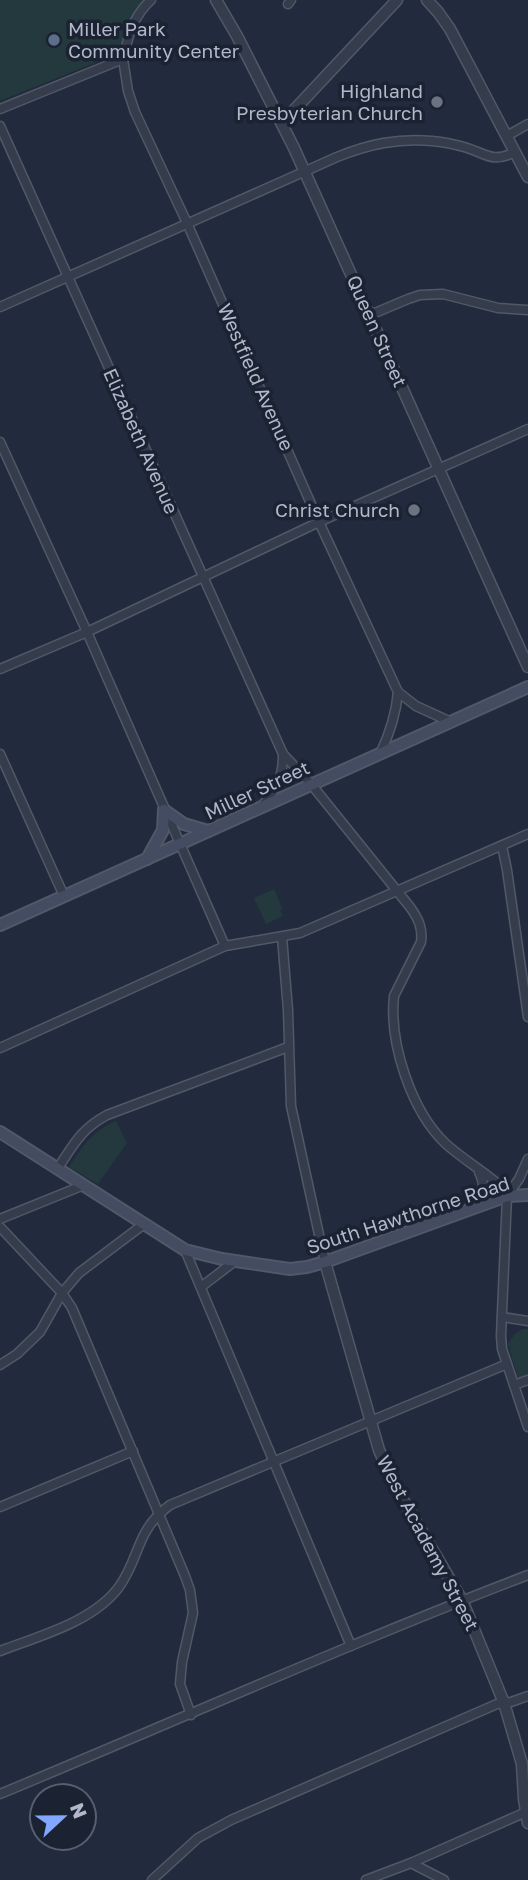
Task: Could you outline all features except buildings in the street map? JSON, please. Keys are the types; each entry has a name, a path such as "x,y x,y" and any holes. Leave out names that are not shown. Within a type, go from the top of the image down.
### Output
{"main road":[{"name":"Miller Street","path":"0,925 528,687"},
{"path":"164,810 184,824 208,831"},
{"path":"147,859 163,830 164,810"},
{"name":"South Hawthorne Road","path":"0,1132 185,1250 289,1269 325,1262 508,1196 528,1195"}],"street":[{"path":"0,109 123,59 130,29 144,6 151,0"},
{"name":"Queen Street","path":"216,0 282,123 528,667"},
{"path":"282,123 397,0"},
{"path":"427,0 450,29 528,177"},
{"name":"Westfield Avenue","path":"123,59 128,91 135,112 397,692"},
{"path":"507,136 528,124"},
{"name":"Elizabeth Avenue","path":"0,126 283,754 311,784 416,915 421,926 422,936 417,951 394,996 394,1024 400,1055 424,1117 444,1142 495,1181 508,1196"},
{"path":"0,307 355,150 396,141 436,141 465,147 497,159 514,152"},
{"path":"370,315 420,295 443,294 498,308 528,310"},
{"path":"0,669 87,632 319,522 528,429"},
{"path":"0,442 225,946"},
{"path":"397,692 416,706 451,722"},
{"path":"380,754 393,725 397,692"},
{"path":"0,754 64,897"},
{"path":"262,807 282,775 283,754"},
{"path":"0,1048 225,946 300,933 528,834"},
{"path":"502,846 528,1017"},
{"path":"282,937 288,1010 291,1107 325,1262"},
{"path":"58,1168 82,1132 107,1115 288,1046"},
{"path":"528,1159 508,1196 501,1336 507,1364 528,1427"},
{"path":"471,1209 483,1190 484,1181 478,1170"},
{"path":"0,1220 85,1185"},
{"path":"0,1365 17,1354 40,1332 62,1293 79,1273 144,1224"},
{"path":"0,1227 62,1293 72,1308 185,1576 192,1603 191,1622 180,1675 182,1693 191,1715"},
{"path":"185,1250 351,1646"},
{"path":"201,1287 235,1261"},
{"name":"West Academy Street","path":"325,1262 379,1450 394,1486 462,1600 504,1703 522,1764 528,1823"},
{"path":"502,1317 528,1321"},
{"path":"0,1651 72,1622 101,1606 119,1587 128,1572 143,1535 158,1514 170,1505 507,1364"},
{"path":"514,1385 528,1380"},
{"path":"0,1507 133,1451"},
{"path":"0,1794 351,1646 528,1575"},
{"path":"152,1880 198,1838 230,1819 497,1704 528,1696"},
{"path":"366,1880 526,1812"},
{"path":"411,1863 444,1880"}],"green space":[{"path":"0,0 146,0 129,23 121,46 107,58 0,101"},
{"path":"274,889 283,916 266,924 254,898"},
{"path":"116,1121 127,1143 98,1184 69,1167 94,1134"},
{"path":"522,1329 528,1329 528,1375 518,1378 508,1344"}],"place":[{"name":"Miller Park Community Center","path":"54,40"},
{"name":"Highland Presbyterian Church","path":"437,102"},
{"name":"Christ Church","path":"414,510"}]}
